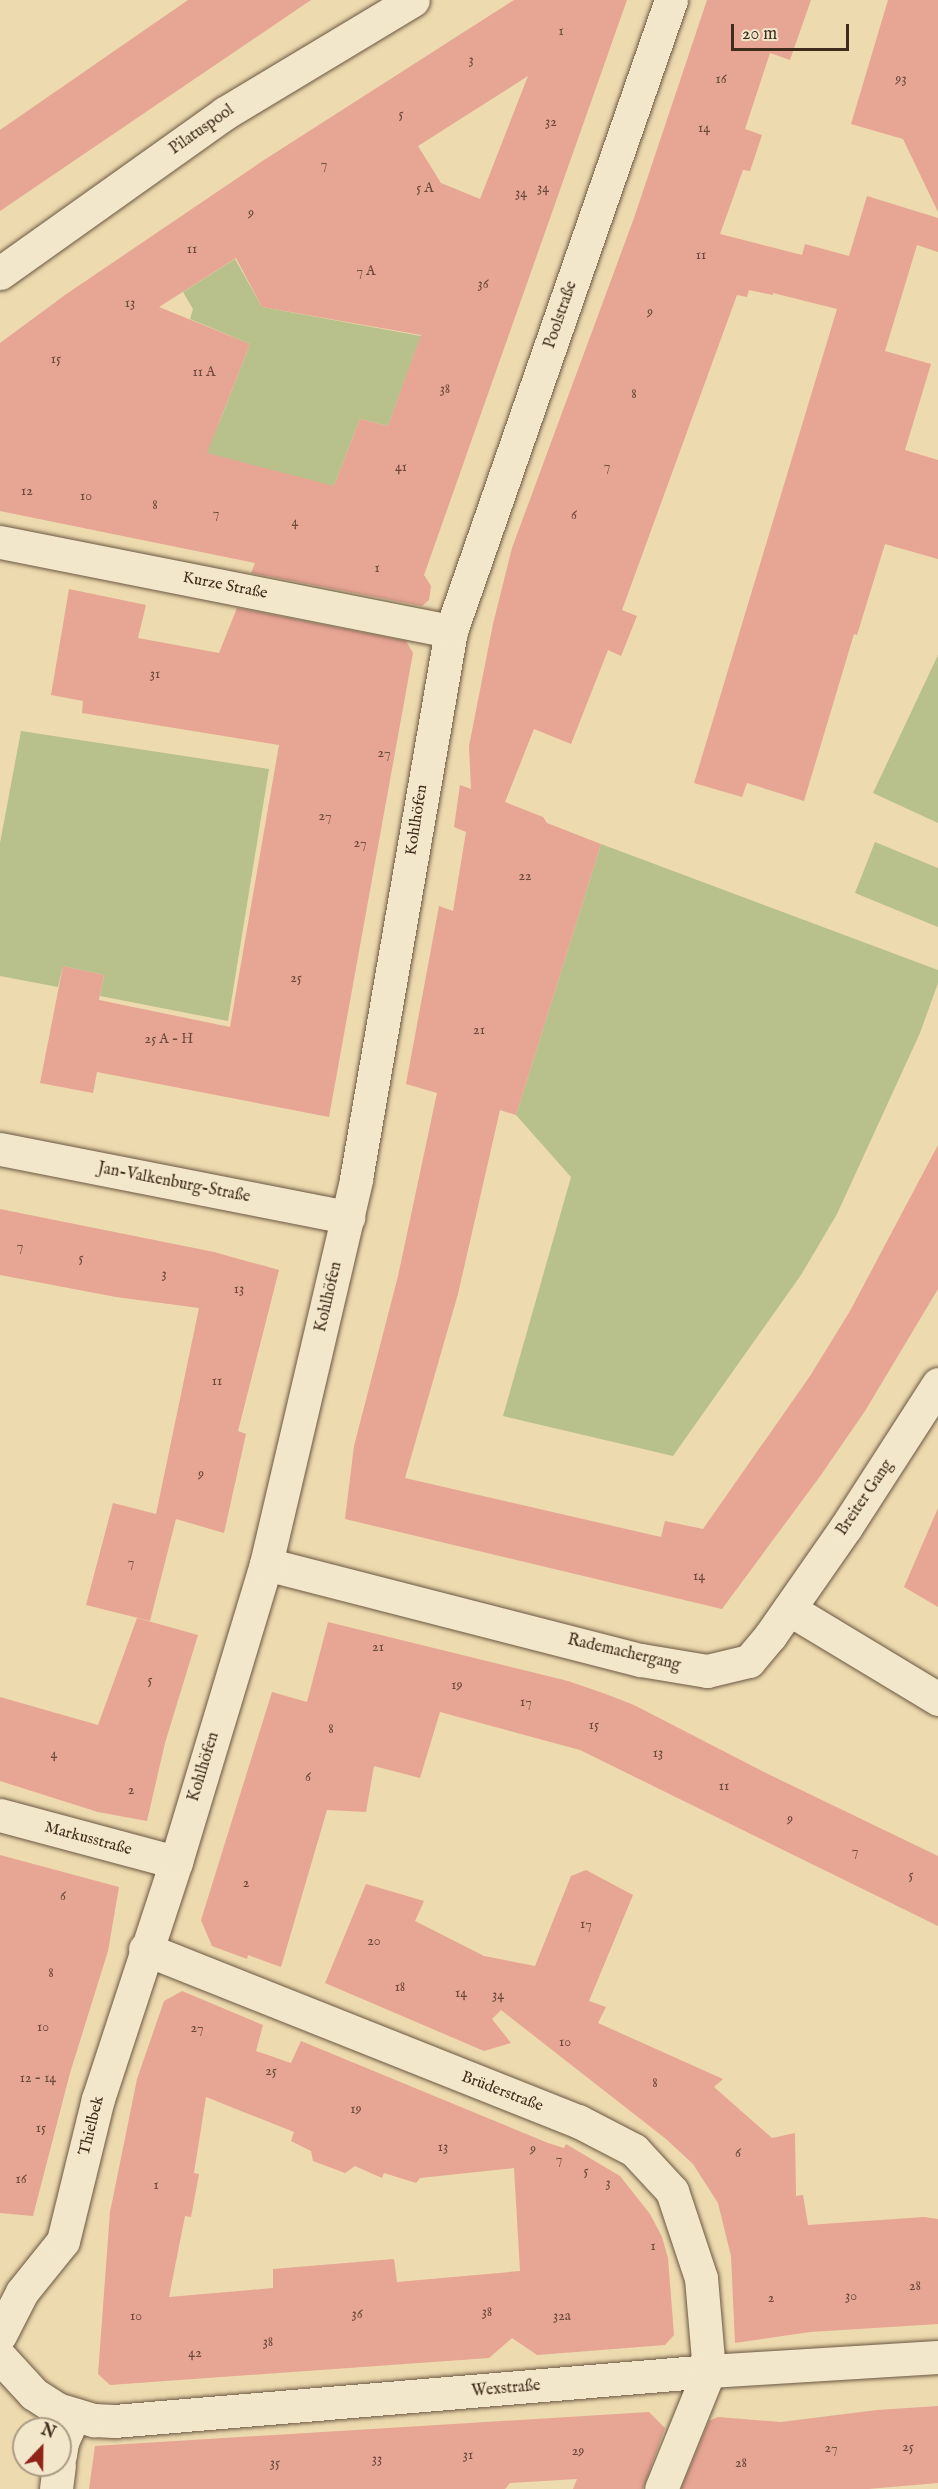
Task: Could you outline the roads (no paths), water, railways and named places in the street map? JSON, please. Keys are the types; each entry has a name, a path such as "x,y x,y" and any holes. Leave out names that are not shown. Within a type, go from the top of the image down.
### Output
{"street":[{"name":"Pilatuspool","path":"0,273 225,113 413,0"},
{"name":"Poolstraße","path":"451,631 671,0"},
{"name":"Kurze Straße","path":"0,542 451,631"},
{"name":"Kohlhöfen","path":"145,1949 176,1862 266,1564 348,1217 373,1092 451,631"},
{"name":"Jan-Valkenburg-Straße","path":"0,1149 348,1217"},
{"name":"Breiter Gang","path":"789,1609 896,1451 938,1384"},
{"name":"Rademachergang","path":"266,1564 641,1660 707,1671 748,1661 789,1609"},
{"path":"789,1609 938,1699"},
{"name":"Markusstraße","path":"0,1815 176,1862"},
{"name":"Thielbek","path":"0,2335 22,2292 63,2241 98,2099 145,1949"},
{"name":"Brüderstraße","path":"145,1949 578,2121 634,2150 672,2191 701,2278 709,2371"},
{"name":"Wexstraße","path":"0,2357 34,2394 57,2409 74,2415 114,2421 709,2371 938,2357"},
{"path":"661,2489 709,2371"},
{"path":"72,2420 74,2415"}]}
